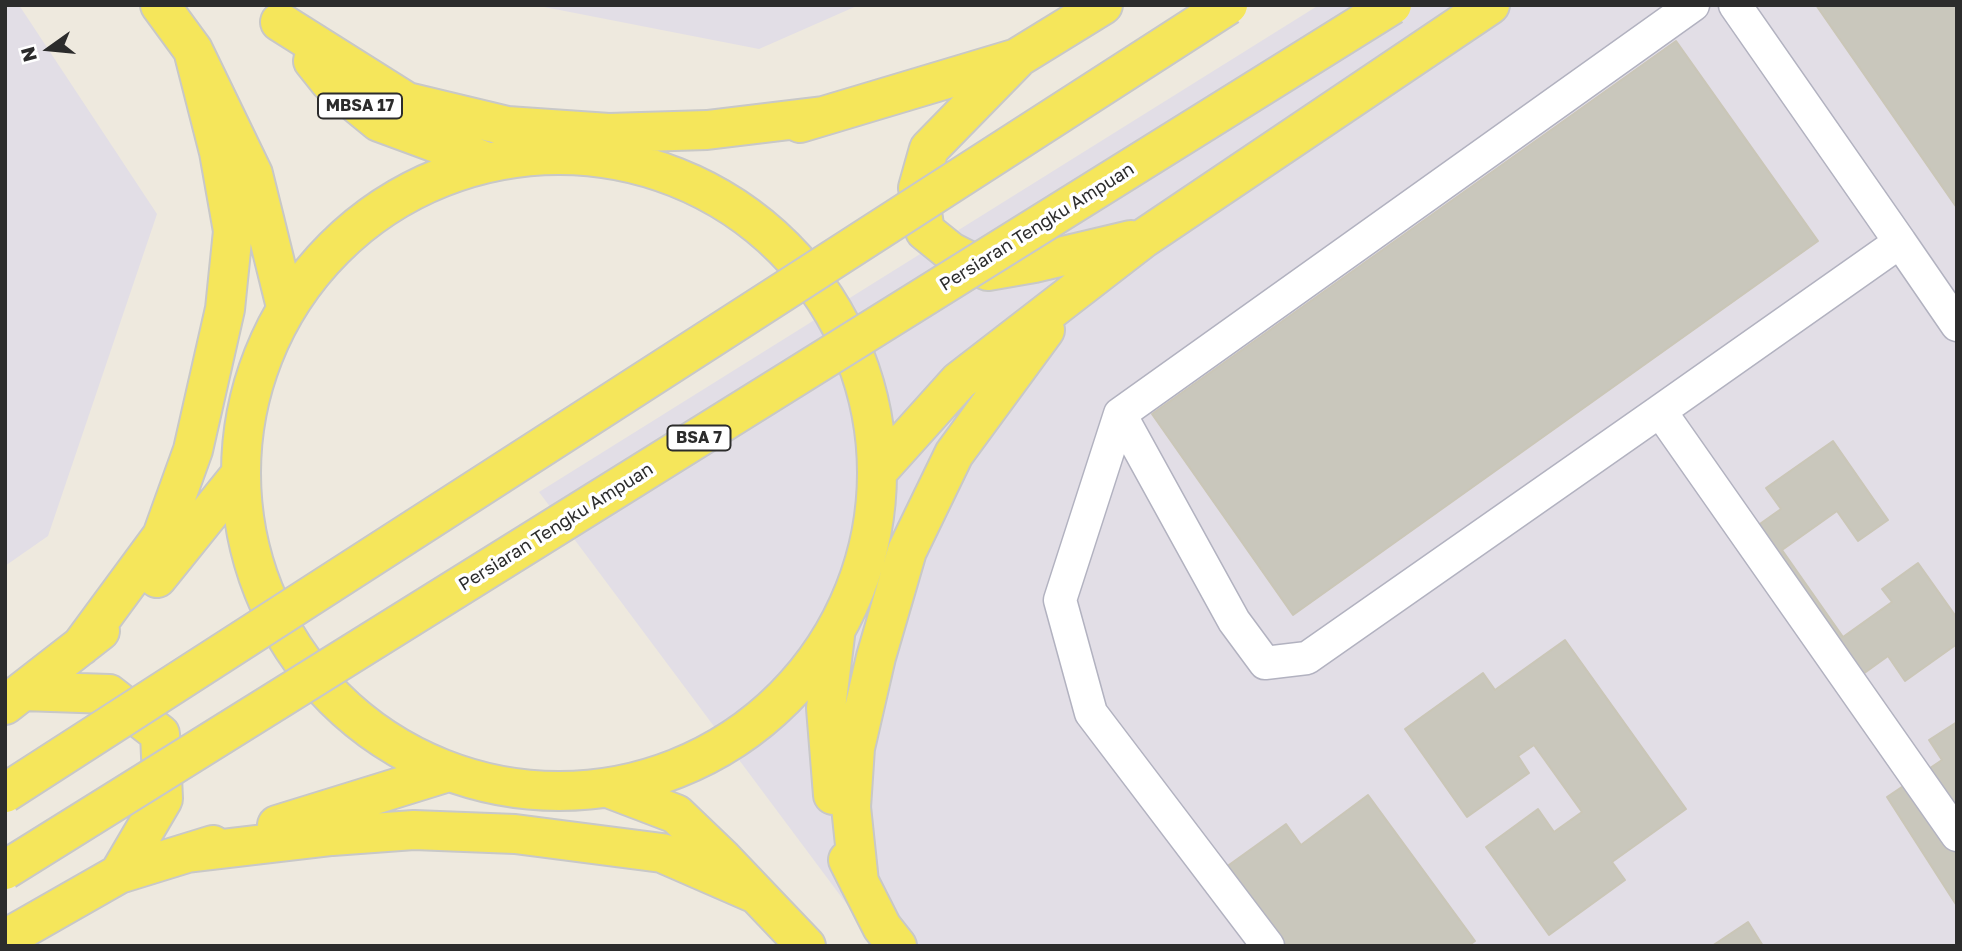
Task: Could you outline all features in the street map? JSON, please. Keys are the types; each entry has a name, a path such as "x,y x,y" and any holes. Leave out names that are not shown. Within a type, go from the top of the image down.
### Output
{"main road":[{"path":"160,5 192,50 253,174 286,307"},
{"path":"1103,5 1017,58 929,149 918,188 925,231 950,252 988,271 1144,238"},
{"path":"5,793 1228,5"},
{"name":"Persiaran Tengku Ampuan","path":"5,870 1392,5"},
{"path":"879,470 960,380 1144,238 1490,5"},
{"path":"274,14 407,102 507,126 610,132 707,130 823,116"},
{"name":"MBSA 17","path":"274,14 329,81 379,122 485,161"},
{"path":"81,646 162,536 193,450 225,309 233,231 219,152 192,50"},
{"path":"654,167 1017,58"},
{"path":"541,152 587,154 654,167 744,211 815,282 862,371 879,470 869,556 835,636 778,708 702,761 613,790 528,793 445,773 362,725 297,655 255,569 240,475 252,387 286,307 339,241 397,198 407,191 485,161 541,152"},
{"path":"859,882 851,807 855,748 876,657 907,551 954,454 1072,294"},
{"path":"14,698 142,597 240,475"},
{"path":"835,636 826,708 831,785 844,852 882,927 897,946"},
{"path":"14,698 109,694 160,734 163,799 119,874"},
{"path":"5,939 119,874 445,773"},
{"path":"613,790 676,814 806,946"},
{"path":"187,853 332,836 414,830 514,834 662,853 756,894"}],"lane":[{"path":"1268,946 1091,713 1060,600 1119,414 1693,5"},
{"path":"1735,5 1957,325"},
{"path":"1119,414 1234,621 1265,663 1307,658 1900,242"},
{"path":"1660,411 1957,835"}],"shaded area":[{"path":"5,5 19,5 157,214 48,536 5,566"},
{"path":"534,5 859,5 759,49"},
{"path":"1319,5 1957,5 1957,946 878,946 539,492"}],"building":[{"path":"1816,5 1957,5 1957,208"},
{"path":"1676,41 1818,241 1293,615 1152,414"},
{"path":"1833,441 1888,520 1858,541 1837,511 1782,550 1843,637 1892,602 1882,589 1918,563 1957,618 1957,644 1905,681 1888,656 1838,692 1733,543 1781,509 1766,488"},
{"path":"1565,640 1686,809 1612,862 1625,880 1549,935 1486,847 1538,809 1554,832 1582,812 1534,745 1518,756 1529,773 1467,817 1405,729 1483,673 1495,690"},
{"path":"1957,722 1957,906 1887,797 1942,760 1929,740"},
{"path":"1368,795 1475,941 1468,946 1277,946 1222,870 1286,824 1301,845"},
{"path":"1748,922 1763,946 1712,946"}]}
